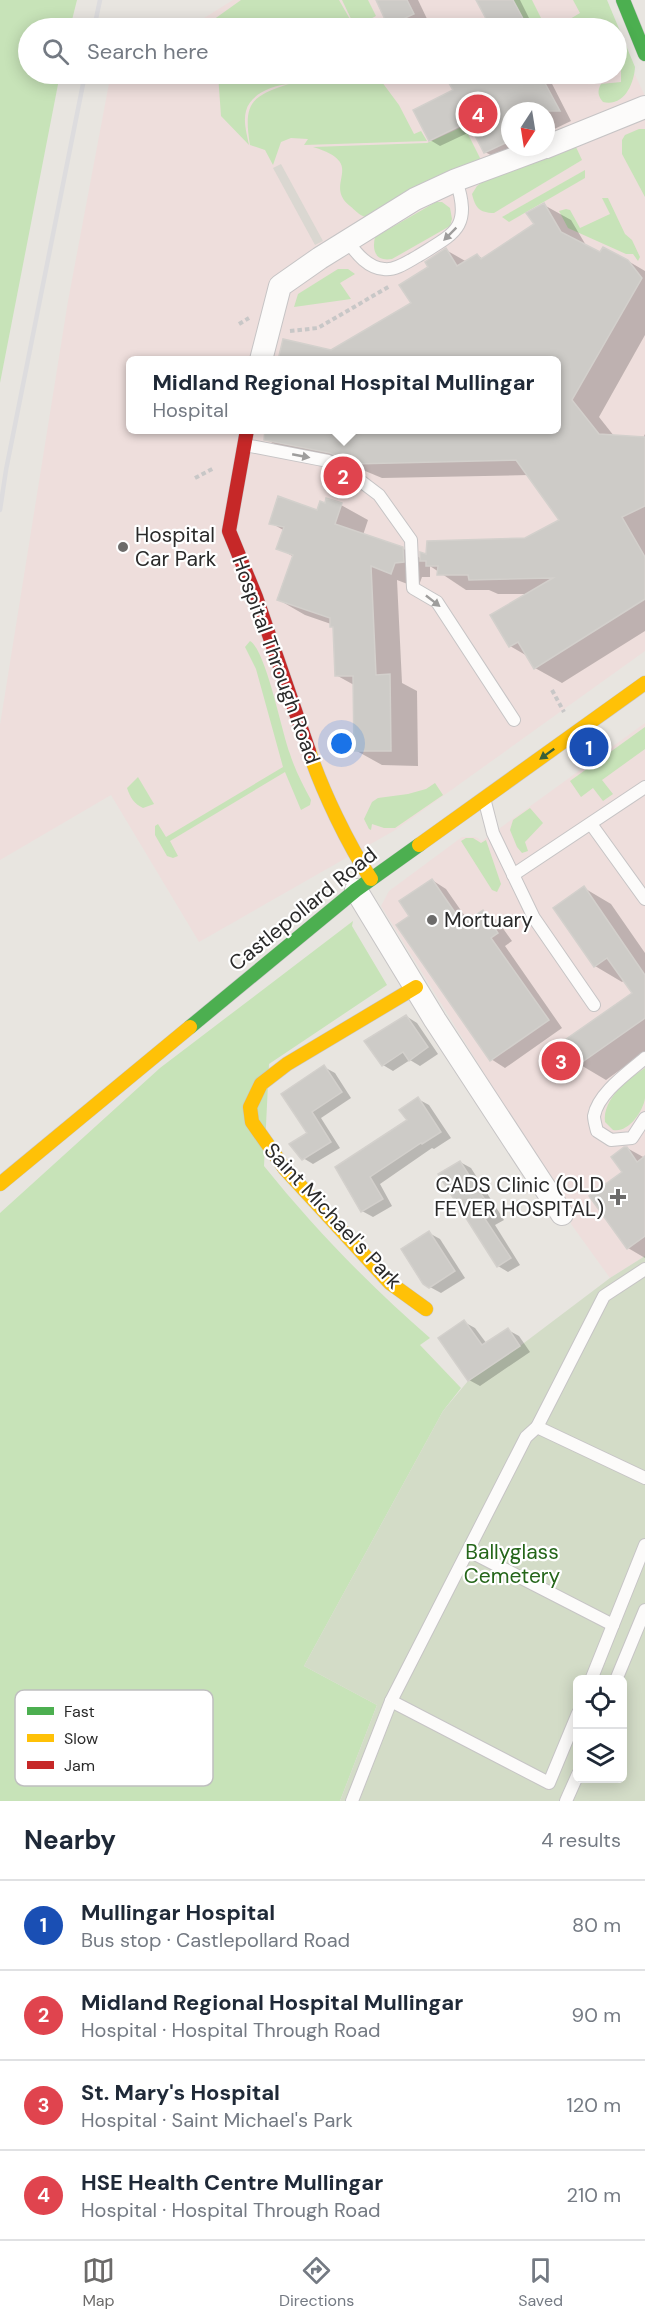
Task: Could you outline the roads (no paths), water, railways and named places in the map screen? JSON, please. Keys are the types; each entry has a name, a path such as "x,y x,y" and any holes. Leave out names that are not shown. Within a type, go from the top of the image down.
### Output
{"main road":[{"path":"623,0 645,54"},
{"name":"Hospital Through Road","path":"246,434 229,531 256,597 315,769 364,880"},
{"path":"309,929 322,900 364,880 482,793 645,667"},
{"path":"482,793 645,683"},
{"name":"Castlepollard Road","path":"0,1184 309,929 364,880"},
{"name":"Saint Michael's Park","path":"416,987 287,1064 261,1084 250,1107 252,1122 285,1169 390,1283 426,1309"}],"street":[{"path":"555,143 645,107"},
{"path":"262,356 280,286 320,258 415,199 456,180 521,156"},
{"path":"364,880 416,987 435,1020 562,1214"}],"lane":[{"path":"348,242 362,260 384,269 395,268 415,258 452,236 459,225 463,211 462,197 456,180"},
{"path":"244,445 328,461 350,473 379,495 411,540 413,588 437,602 514,720"},
{"path":"513,875 645,787"},
{"path":"482,793 493,833 534,918 594,1005"},
{"path":"591,824 645,899"},
{"path":"645,1058 615,1083 603,1097 594,1117 597,1131 611,1140 632,1138 645,1118"},
{"path":"352,1801 391,1701 526,1437 537,1427 604,1296 645,1269"},
{"path":"537,1427 645,1478"},
{"path":"593,1675 645,1545"},
{"path":"469,1551 613,1625"},
{"path":"618,1675 645,1610"},
{"path":"391,1701 549,1783 573,1725"},
{"path":"566,1801 574,1783"}],"railway":[{"path":"96,18 100,0"},
{"path":"0,510 83,84"}],"place":[{"name":"HSE Health Centre Mullingar","path":"478,114"},
{"name":"Midland Regional Hospital Mullingar","path":"343,476"},
{"name":"Hospital Car Park","path":"123,547"},
{"name":"Mullingar Hospital","path":"589,747"},
{"name":"Mortuary","path":"432,920"},
{"name":"St. Mary's Hospital","path":"561,1061"},
{"name":"CADS Clinic (OLD FEVER HOSPITAL)","path":"618,1197"}],"park label":[{"name":"Ballyglass Cemetery","path":"512,1564"}]}
